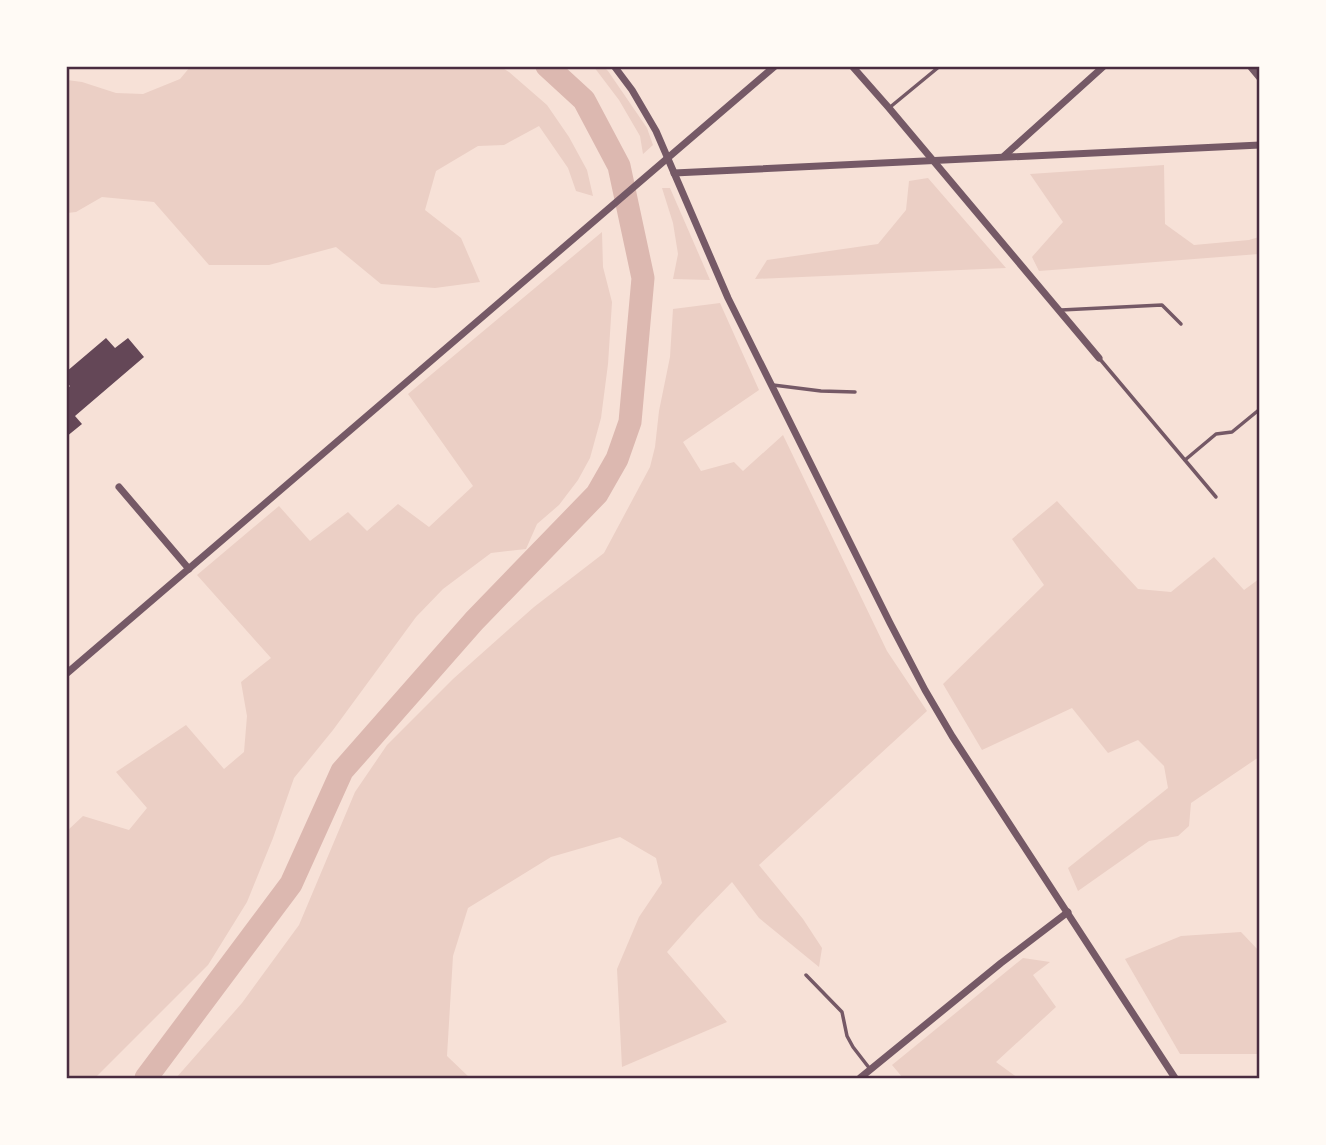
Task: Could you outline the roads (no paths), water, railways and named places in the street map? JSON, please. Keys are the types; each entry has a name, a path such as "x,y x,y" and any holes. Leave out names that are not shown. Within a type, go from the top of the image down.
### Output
{"street":[{"path":"614,66 642,106 669,158 728,298 925,690 1175,1079"},
{"path":"66,674 775,66"},
{"path":"852,66 1100,358"},
{"path":"1003,156 1104,66"},
{"path":"1250,66 1259,77"},
{"path":"674,173 1259,145"},
{"path":"119,487 188,569"},
{"path":"860,1079 1001,963 1068,912"}],"lane":[{"path":"889,108 940,66"},
{"path":"1059,310 1162,305 1181,324"},
{"path":"1100,358 1216,497"},
{"path":"771,384 821,391 855,391"},
{"path":"1185,460 1216,434 1232,432 1259,409"},
{"path":"806,975 842,1012 847,1036 871,1069"}],"waterway":[{"path":"146,1078 291,884 342,771 474,621 597,494 617,459 630,422 643,278 619,166 584,100 547,66"}]}
